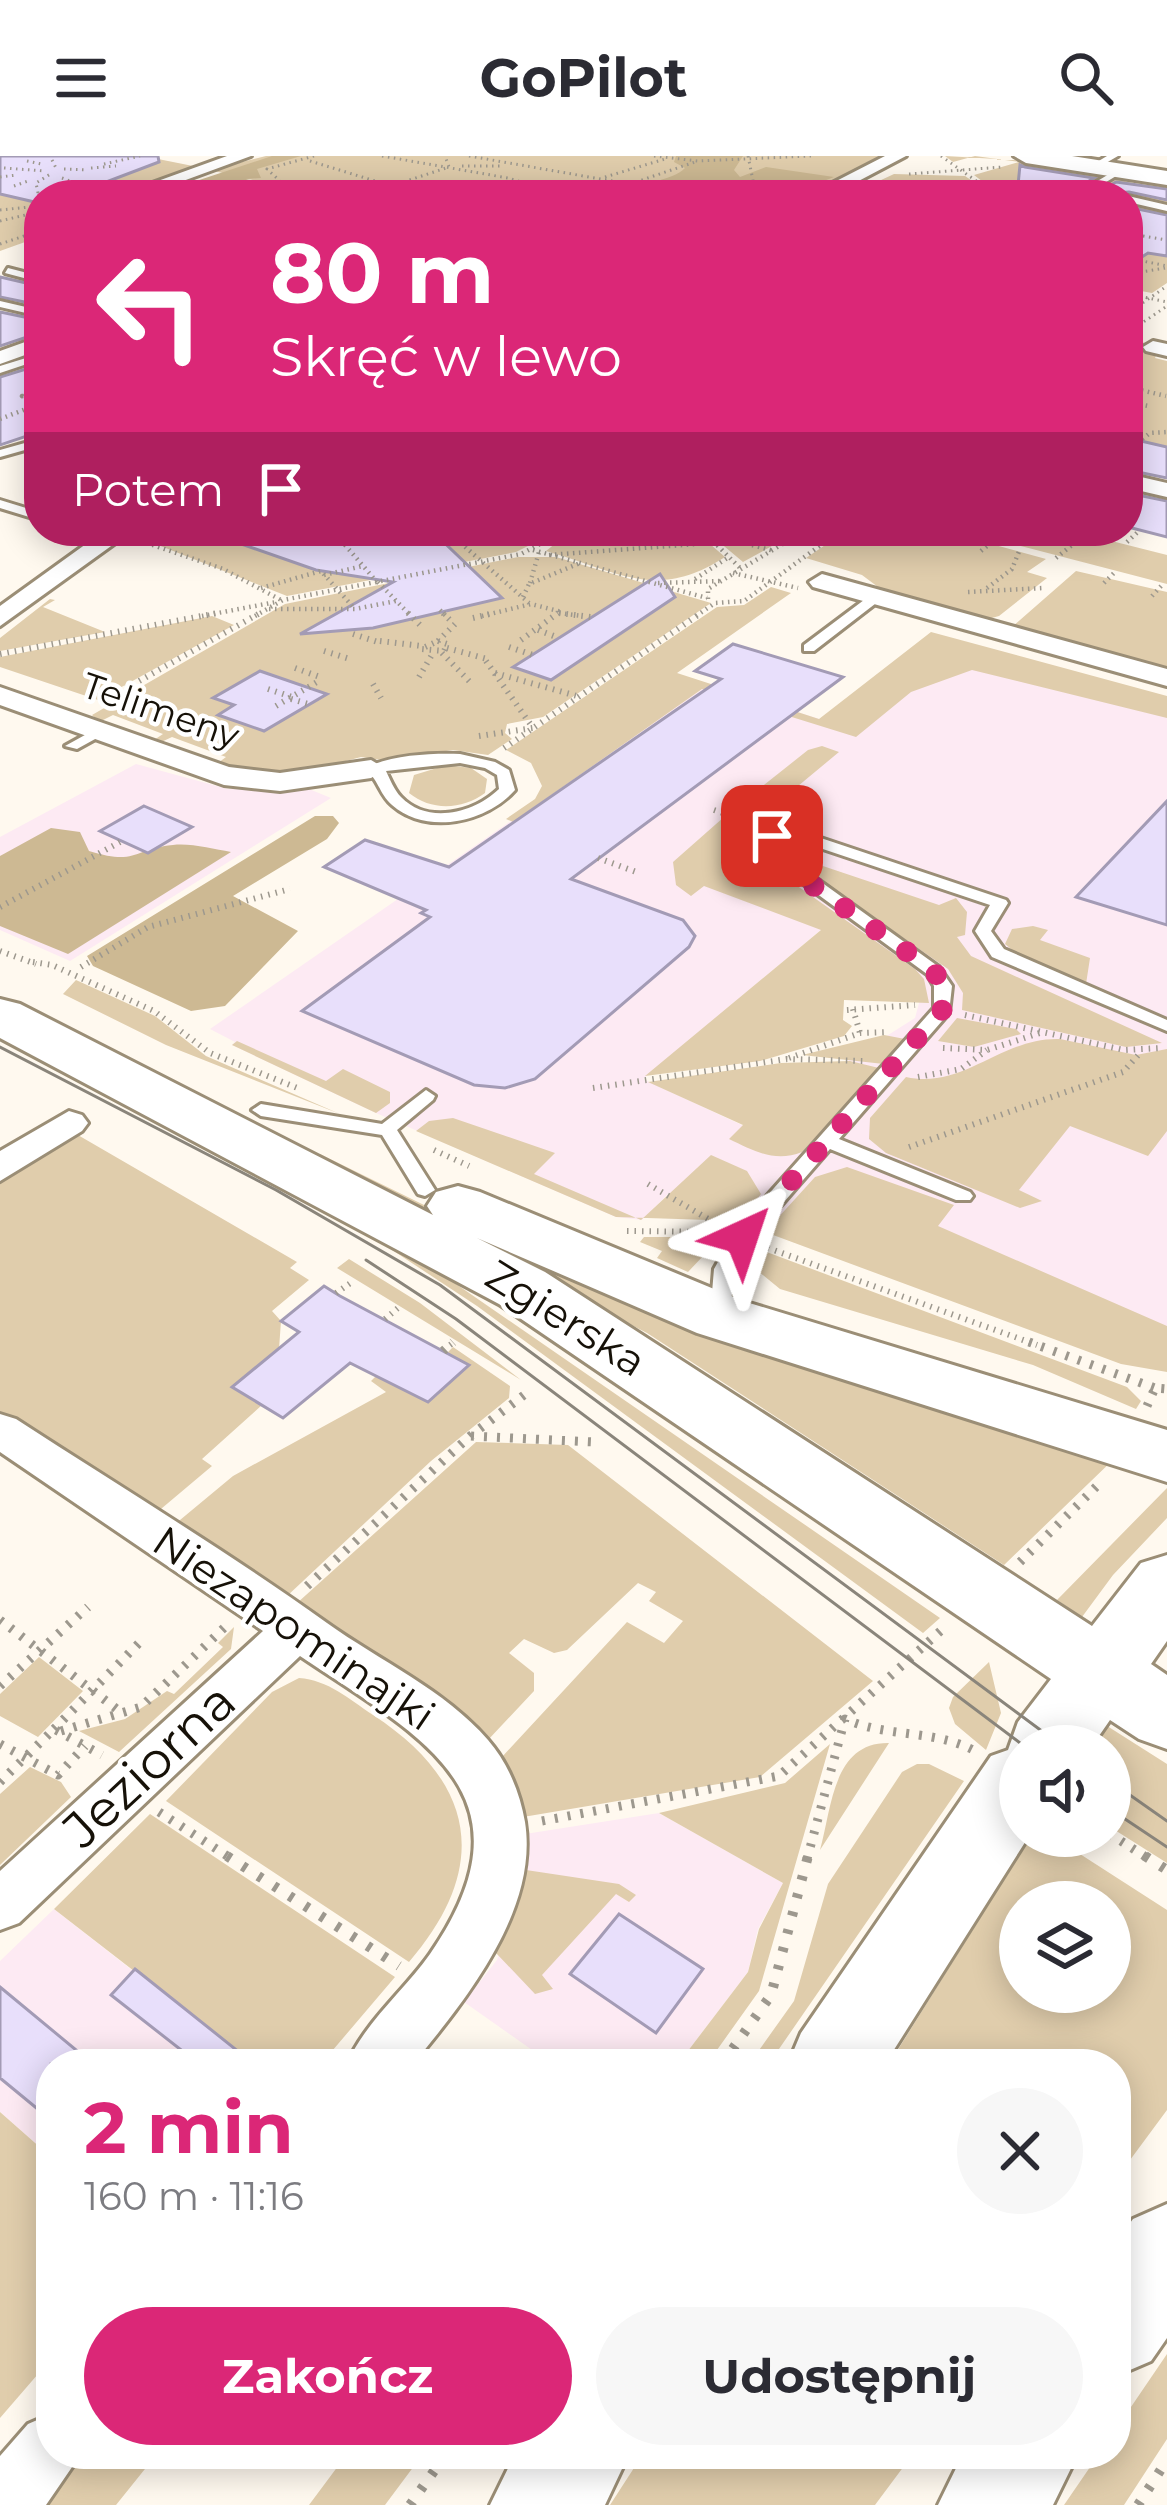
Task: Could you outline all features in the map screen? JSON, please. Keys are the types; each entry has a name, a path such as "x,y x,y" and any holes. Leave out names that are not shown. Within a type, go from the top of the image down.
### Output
{"main road":[{"name":"Zgierska","path":"11,986 537,1244 720,1317 1139,1449"},
{"name":"Zgierska","path":"11,986 522,1288 1167,1715"},
{"path":"1052,1725 1100,1673 1167,1584"},
{"path":"842,2049 999,1793"},
{"path":"1131,2305 1167,2253"},
{"path":"543,2505 567,2469"},
{"path":"991,2505 1016,2469"}],"street":[{"path":"171,180 243,156"},
{"path":"179,159 212,166"},
{"path":"1018,160 1111,164 1167,178"},
{"path":"859,180 900,165"},
{"path":"0,618 97,546"},
{"path":"822,582 1167,678"},
{"name":"Telimeny","path":"1,696 80,733 252,781 374,768"},
{"path":"0,1169 69,1123"},
{"name":"Niezapominajki","path":"0,1430 430,1717 466,1750 489,1785 499,1828 499,1856 484,1913 441,1988 389,2049"},
{"name":"Jeziorna","path":"0,1906 300,1626"},
{"path":"2,2505 36,2465"}],"lane":[{"path":"8,272 24,276"},
{"path":"808,648 877,597"},
{"path":"454,757 482,762 504,773 508,790 488,807 454,816 422,813 397,802 374,768 454,757"},
{"path":"720,1317 724,1269 742,1237 943,1009 943,986 934,971 778,858 772,836 779,829 1000,903 983,932 998,953 1167,1026"},
{"path":"261,1110 349,1128 387,1129 426,1096"},
{"path":"387,1129 425,1190"},
{"path":"829,1142 963,1196"}],"path":[{"path":"64,169 140,156"},
{"path":"382,156 503,180"},
{"path":"445,156 449,167"},
{"path":"469,156 519,166"},
{"path":"525,156 530,166"},
{"path":"653,156 698,161 811,156"},
{"path":"941,156 975,180"},
{"path":"279,180 267,169 312,158 372,180"},
{"path":"604,177 669,158"},
{"path":"40,180 51,170 52,160"},
{"path":"105,160 116,166"},
{"path":"88,168 105,160"},
{"path":"900,165 966,173 1018,160"},
{"path":"28,161 41,164"},
{"path":"642,180 698,161"},
{"path":"404,180 449,167 519,166 618,180"},
{"path":"4,168 51,170"},
{"path":"88,168 95,175"},
{"path":"0,176 17,175"},
{"path":"62,178 68,180"},
{"path":"14,186 24,182"},
{"path":"0,208 24,207"},
{"path":"18,208 24,210"},
{"path":"1143,236 1156,247"},
{"path":"1143,303 1167,286"},
{"path":"1143,298 1165,308"},
{"path":"15,392 24,395"},
{"path":"1143,405 1148,406"},
{"path":"0,416 24,408"},
{"path":"11,414 24,417"},
{"path":"150,546 210,563 283,600"},
{"path":"346,546 471,683"},
{"path":"466,546 531,604"},
{"path":"0,654 486,561 542,546"},
{"path":"549,555 674,546"},
{"path":"718,546 740,568"},
{"path":"755,546 774,551"},
{"path":"706,598 708,589 782,546"},
{"path":"535,551 715,603 739,603 820,546"},
{"path":"981,551 987,546"},
{"path":"1055,558 1070,546"},
{"path":"980,591 1012,568 1020,549"},
{"path":"523,597 535,551"},
{"path":"693,580 729,557"},
{"path":"766,557 787,560 790,568"},
{"path":"529,584 580,563"},
{"path":"324,574 363,566"},
{"path":"259,588 321,571 356,609"},
{"path":"733,573 791,590 822,582"},
{"path":"1103,583 1114,573"},
{"path":"651,583 721,581"},
{"path":"1152,596 1162,585"},
{"path":"473,618 541,604 557,596"},
{"path":"80,733 283,600"},
{"path":"268,609 356,609 396,601"},
{"path":"480,602 491,614"},
{"path":"482,762 715,603"},
{"path":"541,604 559,613 591,617"},
{"path":"581,614 593,607"},
{"path":"422,646 435,641 455,622 440,610"},
{"path":"521,640 559,613"},
{"path":"537,630 559,638"},
{"path":"353,634 488,660 533,728"},
{"path":"509,647 532,655"},
{"path":"324,651 350,659"},
{"path":"427,690 418,677 440,651"},
{"path":"276,706 318,680 295,668"},
{"path":"495,674 578,697"},
{"path":"374,684 381,698"},
{"path":"268,689 311,705"},
{"path":"714,810 779,829"},
{"path":"0,907 121,842"},
{"path":"598,858 638,873"},
{"path":"81,967 148,927 290,890"},
{"path":"0,951 11,986 66,972 162,1016 210,1053 255,1067 489,1175"},
{"path":"888,1005 893,1032"},
{"path":"860,1033 850,1009 888,1005 943,1009 1141,1052"},
{"path":"873,1160 1123,1072 1141,1052 1167,1043"},
{"path":"593,1088 788,1059 846,1058 942,1076 968,1066 987,1050"},
{"path":"648,1184 715,1223"},
{"path":"607,1224 640,1232 729,1232 886,1295 1167,1389"},
{"path":"336,1293 352,1282"},
{"path":"385,1319 398,1309"},
{"path":"443,1351 454,1342"},
{"path":"1011,1570 1139,1449 1155,1388"},
{"path":"502,1411 528,1392"},
{"path":"470,1436 594,1442"},
{"path":"0,1686 88,1607"},
{"path":"0,1620 123,1714"},
{"path":"142,1640 57,1730 140,1707 232,1620"},
{"path":"499,1828 764,1783 845,1719 952,1621"},
{"path":"845,1719 880,1734 952,1738 999,1755"},
{"path":"733,2049 771,1995 845,1719"},
{"path":"0,1744 58,1775 85,1746"},
{"path":"146,1804 410,1973"},
{"path":"1131,1847 1167,1870"},
{"path":"1138,2505 1167,2460"},
{"path":"410,2505 435,2469"}],"shaded area":[{"path":"0,156 143,156 193,166 157,180 24,180 24,242 0,251"},
{"path":"266,156 890,156 839,180 253,180 210,170"},
{"path":"272,156 301,156 257,169 261,178 199,180"},
{"path":"676,156 743,156 734,170 740,177 766,167 834,177 663,180 685,168 674,162"},
{"path":"997,159 1050,162 1120,180 981,180 974,175 1019,162"},
{"path":"894,174 971,180 881,180"},
{"path":"1143,186 1167,192 1167,283 1152,293 1143,291"},
{"path":"1143,348 1167,361 1167,475 1143,469"},
{"path":"161,546 528,546 516,552 287,596"},
{"path":"552,546 712,546 725,557 678,578 657,580 616,574 546,551"},
{"path":"724,546 772,546 743,562"},
{"path":"824,546 999,546 1046,559 1027,572 1047,578 999,616 988,619 882,590 862,575 806,558"},
{"path":"1021,546 1131,546 1167,555 1167,584"},
{"path":"518,557 556,557 711,603 543,717 507,724 505,733 512,739 488,755 453,750 382,760 361,757 293,775 214,766 226,757 172,737 157,744 151,742 163,734 113,715 99,722 92,715 285,604"},
{"path":"1076,571 1167,592 1167,668 1013,626"},
{"path":"771,587 791,593 677,673 819,719 931,632 1167,696 1167,718 972,670 911,692 856,737 702,689 513,822 506,819 535,799 542,786 531,763 506,750 717,607 744,605"},
{"path":"50,599 55,600 43,607 105,632 0,651 0,638"},
{"path":"212,616 234,625 98,700 0,667 0,657"},
{"path":"963,642 1167,698 1167,1363 669,1193 642,1220 616,1217 376,1113 232,1045 235,1042 210,1029 709,684 854,730","holes":["822,929 922,992 915,1018 744,1126 643,1079"]},
{"path":"822,746 839,752 774,806 773,819 766,825 730,812 808,750"},
{"path":"136,764 228,789 309,789 331,798 70,961 0,930 0,837"},
{"path":"447,765 471,768 487,779 485,793 467,803 447,806 427,803 409,793 414,775"},
{"path":"315,816 333,816 339,823 327,839 233,896 298,931 225,1006 191,1011 93,966 87,956"},
{"path":"724,817 759,831 751,845 755,856 915,969 924,979 929,1003 844,1000 843,1020 852,1026 844,1036 760,1061 645,1076 821,930 704,886 691,896 676,885 673,862"},
{"path":"51,828 80,832 89,851 117,857 180,845 231,852 68,954 0,926 0,856"},
{"path":"791,842 820,852 811,862 939,905 956,898 967,912 965,935 957,937 971,956 1162,1043 1126,1047 962,1010 963,993 948,969 801,867"},
{"path":"1012,929 1048,930 1040,940 1090,958 1086,984 1017,954 1005,944"},
{"path":"76,980 155,1016 206,1056 340,1114 166,1045 63,994"},
{"path":"957,1018 1016,1029 1021,1034 974,1047 938,1041"},
{"path":"884,1035 905,1039 884,1064 802,1055"},
{"path":"1060,1039 1136,1055 1167,1049 1167,1131 1148,1156 1070,1126 1019,1190 1042,1201 1020,1208 886,1153 869,1139 870,1118 906,1077 946,1076 1019,1046"},
{"path":"237,1041 326,1081 343,1069 390,1092 390,1103 376,1113 232,1045"},
{"path":"850,1061 879,1068 802,1152 783,1156 729,1139 743,1125 648,1082 781,1063"},
{"path":"453,1118 555,1153 534,1174 635,1218 616,1217 416,1131 429,1121"},
{"path":"71,1131 297,1262 290,1268 309,1280 272,1311 281,1321 279,1349 232,1387 262,1405 202,1459 212,1466 155,1514 0,1415 0,1180"},
{"path":"320,1154 475,1230 1117,1456 1004,1565 647,1333 312,1160"},
{"path":"711,1155 747,1171 761,1194 740,1221 643,1218"},
{"path":"847,1167 954,1205 938,1226 1167,1326 1167,1372 1121,1364 765,1232 815,1177"},
{"path":"388,1237 940,1618 923,1633 477,1306 377,1240"},
{"path":"644,1237 721,1237 688,1272 657,1258 662,1251 640,1242"},
{"path":"756,1248 1127,1387 1141,1401 1136,1409 1033,1365 780,1289 758,1271"},
{"path":"349,1259 420,1303 521,1380 337,1268"},
{"path":"453,1347 510,1386 509,1398 431,1461 286,1597 174,1525 233,1476 386,1392 371,1381 377,1375 428,1402 469,1365 447,1353"},
{"path":"476,1442 568,1445 873,1681 760,1777 523,1817 514,1778 501,1758 627,1622 664,1643 683,1621 649,1601 656,1592 638,1583 567,1650 554,1653 524,1639 509,1653 534,1673 534,1691 488,1740 472,1720 296,1604"},
{"path":"1167,1488 1167,1518 1113,1575 1082,1617 1057,1600"},
{"path":"234,1627 231,1649 119,1752 79,1731 125,1719 167,1691 174,1694 223,1647 218,1643"},
{"path":"39,1657 83,1691 38,1737 0,1716 0,1694"},
{"path":"989,1662 1001,1713 986,1750 955,1724 949,1708 953,1697"},
{"path":"299,1678 338,1691 407,1741 434,1768 451,1798 460,1828 461,1860 435,1927 409,1962 166,1801 272,1692"},
{"path":"1131,1741 1167,1764 1167,1863 1131,1840"},
{"path":"889,1743 820,1850 832,1797 846,1765 856,1753"},
{"path":"830,1744 759,1991 718,2049 689,2049 748,1972 759,1929 783,1883 659,1813 785,1783"},
{"path":"929,1764 964,1781 779,2049 760,2049 794,2001 828,1884 902,1772"},
{"path":"30,1767 61,1782 71,1797 0,1865 0,1794"},
{"path":"659,1813 783,1883 758,1929 748,1972 689,2049 531,2049 464,2002 497,1960 526,1870 525,1834"},
{"path":"150,1814 395,1977 334,2049 235,2049 54,1909"},
{"path":"1018,1857 1085,1857 1122,1881 1003,1881"},
{"path":"526,1870 619,1884 636,1895 629,1902 616,1894 542,1975 553,1989 535,1994 496,1953"},
{"path":"999,1887 999,2013 1131,2013 1131,1887 1167,1910 1167,2110 1131,2159 1131,2049 898,2049"},
{"path":"54,1909 233,2049 36,2049 36,2144 0,2112 0,1961"},
{"path":"0,2112 36,2144 36,2376 0,2418"},
{"path":"1167,2354 1167,2439 1124,2505 1064,2505 1089,2469 1131,2469 1131,2407"},
{"path":"61,2469 145,2469 116,2505 31,2505"},
{"path":"336,2469 412,2469 385,2505 309,2505"},
{"path":"633,2469 902,2469 875,2505 610,2505"}],"building":[{"path":"0,156 158,156 159,162 112,180 24,180 24,200 0,194"},
{"path":"1020,165 1094,178 1091,180 1018,180"},
{"path":"1143,186 1167,189 1167,200 1143,195"},
{"path":"1143,210 1167,215 1167,256 1143,256"},
{"path":"0,277 24,283 24,302 0,297"},
{"path":"0,312 24,317 24,338 0,346"},
{"path":"24,370 24,437 0,445 0,377"},
{"path":"1143,441 1167,447 1167,478 1143,473"},
{"path":"1143,496 1167,501 1167,537 1143,531"},
{"path":"247,546 448,546 502,598 373,628 300,634 393,582 316,570"},
{"path":"660,574 675,597 551,680 513,667"},
{"path":"733,644 843,677 571,879 683,920 695,936 689,947 535,1079 505,1088 474,1085 302,1011 430,917 421,913 426,910 324,867 365,840 449,867 721,679 695,671"},
{"path":"260,671 327,694 264,731 218,715 234,705 213,698"},
{"path":"1167,801 1167,925 1076,897"},
{"path":"144,806 192,827 148,853 100,831"},
{"path":"324,1286 469,1365 428,1402 350,1363 283,1418 232,1387 299,1332 281,1321"},
{"path":"619,1914 703,1969 656,2033 570,1974"},
{"path":"135,1969 235,2049 180,2049 111,1995"},
{"path":"0,1987 75,2049 36,2049 36,2108 0,2078"}],"tram line":[{"path":"0,1047 276,1190 440,1285 1034,1725"},
{"path":"366,1260 456,1319 999,1727"},
{"path":"1131,1796 1167,1821"},
{"path":"1131,1823 1167,1847"}],"route":[{"path":"742,1237 921,1040 943,1009 943,986 934,971 791,870 778,858 772,836"}]}
